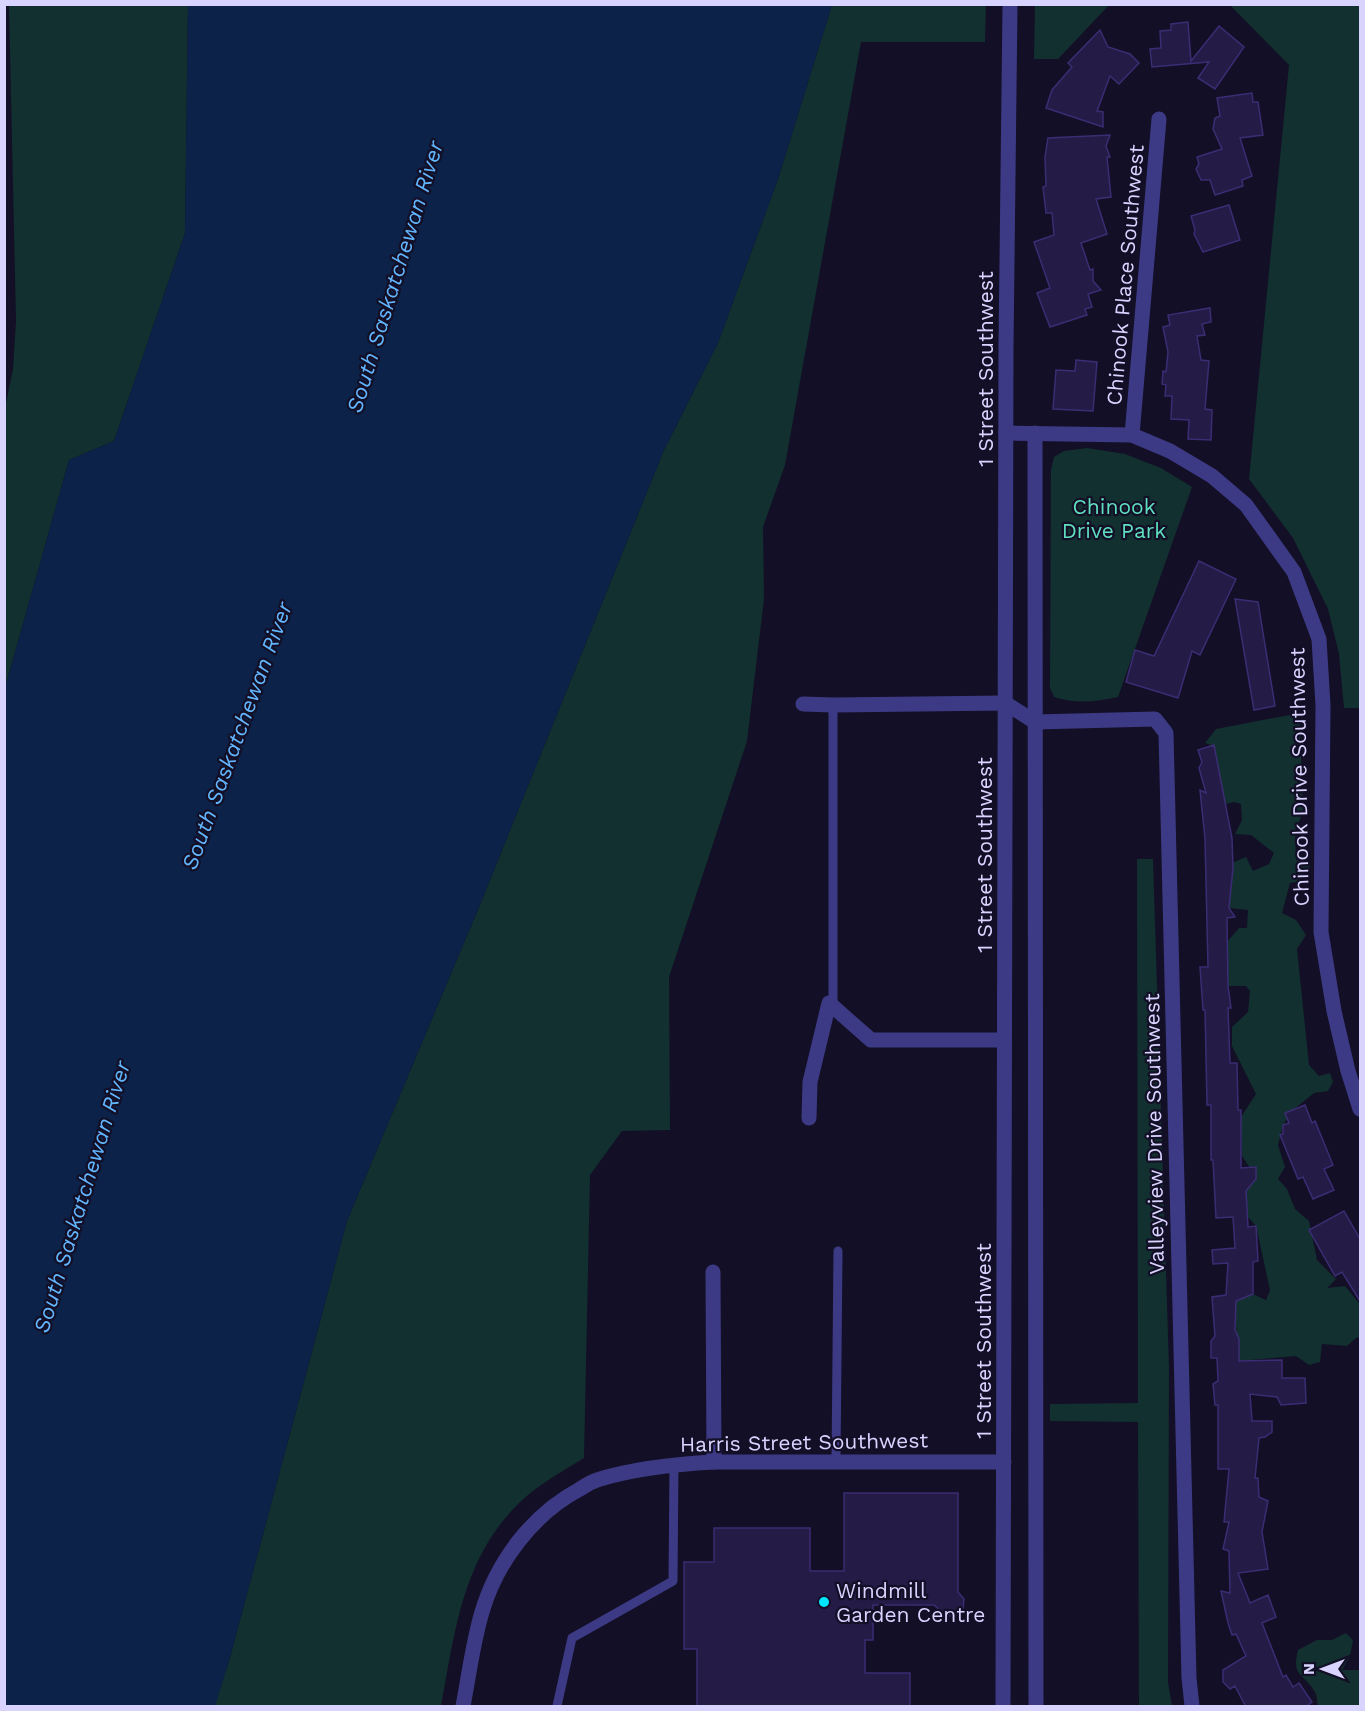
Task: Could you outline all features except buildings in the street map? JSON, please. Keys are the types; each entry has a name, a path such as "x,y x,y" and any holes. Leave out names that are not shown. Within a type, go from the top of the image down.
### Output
{"street":[{"name":"1 Street Southwest","path":"1003,1707 1006,433 1010,4"},
{"name":"Chinook Place Southwest","path":"1132,435 1159,119"},
{"name":"Chinook Drive Southwest","path":"1006,433 1132,435 1170,452 1212,476 1246,505 1294,572 1319,639 1323,705 1321,932 1334,1011 1348,1071 1360,1109"},
{"path":"1035,433 1036,1707"},
{"path":"803,704 1005,703 1035,722"},
{"name":"Valleyview Drive Southwest","path":"1035,722 1155,719 1166,732 1189,1678 1192,1707"},
{"path":"809,1118 810,1082 828,1003 871,1040 1004,1040"},
{"path":"713,1272 714,1462"},
{"name":"Harris Street Southwest","path":"463,1707 482,1612 497,1574 517,1543 542,1514 569,1494 598,1479 674,1464 714,1462 837,1460 1004,1462"}],"lane":[{"path":"833,705 833,1007"},
{"path":"837,1460 838,1251"},
{"path":"556,1707 572,1638 673,1581 674,1464"}],"green space":[{"path":"1035,4 1109,5 1058,59 1034,59"},
{"path":"9,5 188,5 185,233 114,441 69,460 5,688 4,413 13,369 16,321"},
{"path":"832,5 986,5 985,42 861,42 785,465 763,527 764,599 747,741 669,977 670,1130 622,1131 590,1175 584,1458 526,1496 500,1525 485,1548 464,1598 441,1706 214,1706 229,1661 347,1221 479,907 664,450 718,343 778,179"},
{"path":"1230,5 1360,5 1360,708 1344,708 1339,654 1328,609 1293,538 1249,479 1289,65"},
{"name":"Chinook Drive Park","path":"1087,448 1125,454 1161,468 1192,487 1118,697 1078,701 1054,697 1050,688 1051,470 1054,457 1064,451"},
{"path":"1295,714 1300,725 1303,812 1295,831 1296,860 1310,863 1307,880 1290,883 1282,913 1296,920 1306,935 1297,949 1309,1065 1319,1076 1330,1073 1333,1082 1328,1091 1314,1093 1293,1110 1283,1125 1278,1145 1285,1167 1278,1179 1287,1189 1295,1209 1309,1221 1317,1260 1336,1279 1327,1288 1345,1286 1360,1304 1360,1337 1347,1346 1322,1344 1320,1362 1309,1365 1296,1356 1239,1361 1234,1301 1253,1294 1266,1300 1270,1290 1256,1226 1247,1216 1246,1191 1256,1179 1256,1168 1250,1168 1242,1156 1241,1117 1256,1094 1232,1046 1232,1027 1248,1012 1250,991 1246,986 1228,986 1228,966 1221,966 1228,961 1227,942 1239,928 1247,928 1248,910 1229,908 1232,863 1246,857 1253,871 1269,864 1274,853 1251,835 1235,834 1242,820 1241,804 1234,802 1225,804 1206,778 1220,774 1214,746 1205,743 1216,729"},
{"path":"1137,859 1153,859 1169,1367 1168,1682 1172,1706 1139,1706 1138,1422 1050,1421 1050,1404 1138,1403"},
{"path":"1346,1633 1353,1640 1350,1656 1342,1670 1360,1670 1360,1706 1318,1706 1315,1692 1297,1670 1298,1650 1317,1640 1332,1640"}],"water":[{"name":"South Saskatchewan River","path":"188,5 832,5 778,179 718,343 664,450 479,907 347,1221 215,1706 5,1706 5,688 69,460 114,441 185,233"}],"place":[{"name":"Windmill Garden Centre","path":"824,1602"}]}
